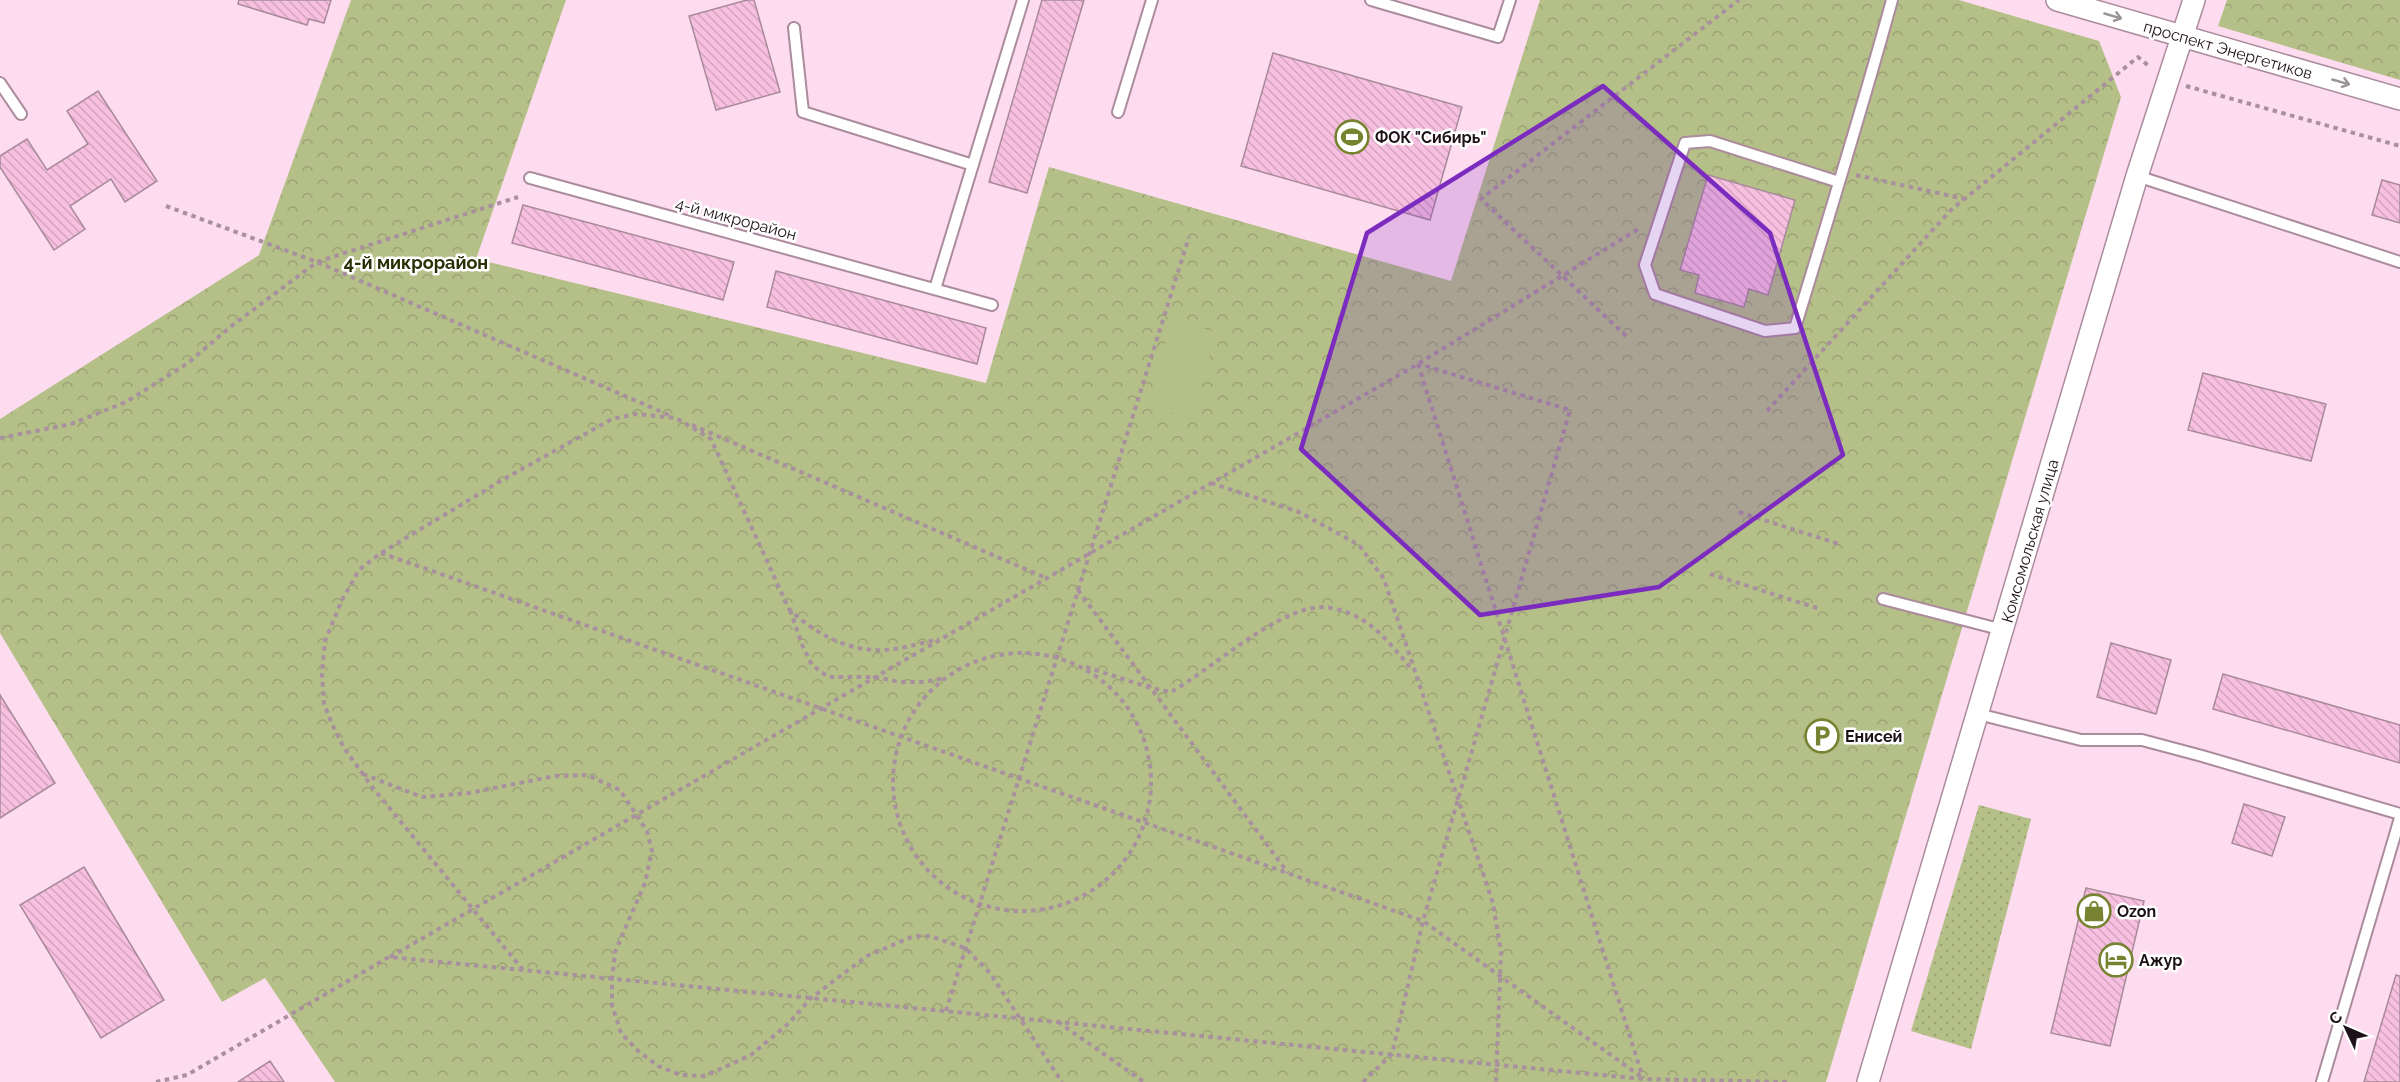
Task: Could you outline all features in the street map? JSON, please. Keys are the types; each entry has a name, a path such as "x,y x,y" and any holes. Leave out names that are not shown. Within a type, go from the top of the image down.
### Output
{"street":[{"name":"проспект Энергетиков","path":"2057,0 2400,99"},
{"name":"Комсомольская улица","path":"1868,1082 2138,176 2194,0"}],"lane":[{"path":"935,289 1023,0"},
{"path":"1118,112 1152,0"},
{"path":"1371,0 1498,37 1510,0"},
{"path":"1839,182 1710,141 1685,143 1645,265 1654,294 1765,331 1795,328 1839,182 1892,0"},
{"path":"794,28 803,112 973,165"},
{"path":"0,83 21,114"},
{"path":"2138,176 2400,262"},
{"name":"4-й микрорайон","path":"530,178 992,305"},
{"path":"1883,598 2003,630"},
{"path":"1978,714 2081,740 2142,740 2400,816 2322,1082"}],"path":[{"path":"1626,336 1481,199 1739,0"},
{"path":"1767,411 1952,210 2138,57 2168,81 2400,146"},
{"path":"1855,175 1965,199"},
{"path":"0,438 46,431 71,424 126,402 188,363 229,328 317,262 518,197"},
{"path":"166,206 317,262 1047,578"},
{"path":"156,1082 187,1075 1418,364 1650,222"},
{"path":"946,1011 1190,237"},
{"path":"1363,1082 1392,1054 1423,921 1570,410 1418,364"},
{"path":"1418,364 1643,1079"},
{"path":"523,970 362,774 344,748 324,704 322,674 325,641 342,600 359,570 381,553 504,479 612,419 636,414 676,418 711,439 813,665 828,677 875,677 900,682 924,682 947,677"},
{"path":"1211,483 1299,512 1359,545 1384,579 1457,802 1493,903 1501,953 1496,1082"},
{"path":"1739,512 1839,544"},
{"path":"381,553 1423,921 1643,1079"},
{"path":"1710,574 1820,609"},
{"path":"1078,590 1288,874"},
{"path":"1083,666 1114,689 1138,721 1151,758 1152,797 1140,838 1116,873 1082,898 1041,911 999,910 959,896 926,870 903,834 892,792 896,750 911,714 936,684 969,663 1007,652 1046,654 1151,688 1171,692 1270,626 1291,614 1315,607 1332,608 1350,613 1363,620 1413,670"},
{"path":"789,609 807,626 837,642 861,648 884,650 944,637"},
{"path":"362,774 422,797 469,793 555,776 587,775 620,790 647,831 652,851 645,883 615,952 612,1005 621,1033 637,1050 658,1066 681,1075 705,1076 751,1055 789,1023 811,998 867,956 914,936 930,936 965,948 990,973 1062,1082"},
{"path":"389,957 1643,1079 1790,1082"},
{"path":"1058,1022 1144,1082"},
{"path":"1634,1082 1643,1079"}],"highlighted area":[{"path":"1603,86 1770,233 1843,455 1659,587 1480,615 1301,449 1367,233"}],"green space":[{"path":"351,0 566,0 476,259 986,383 1049,167 1451,281 1540,0 1959,0 2099,41 2121,97 1826,1082 335,1082 265,978 222,1002 0,633 0,419 259,255"},
{"path":"2227,0 2400,0 2400,80 2218,26"},
{"path":"1172,320 1216,332 1192,418 1148,406"},
{"path":"1979,805 2031,819 1971,1049 1911,1031"}],"building":[{"path":"239,0 331,0 324,23 309,19 307,25 238,4"},
{"path":"754,0 780,92 716,110 689,16"},
{"path":"1042,0 1084,0 1027,193 989,182"},
{"name":"ФОК \"Сибирь\"","path":"1273,53 1462,107 1430,220 1241,166"},
{"path":"98,91 157,181 125,202 111,179 70,206 85,229 54,250 0,167 0,156 27,139 47,170 88,144 67,111"},
{"path":"1708,175 1795,200 1768,295 1749,289 1744,307 1695,293 1699,275 1680,270"},
{"path":"2382,180 2400,185 2400,223 2372,215"},
{"path":"523,205 734,262 723,300 512,243"},
{"path":"776,271 986,328 977,364 767,307"},
{"path":"2203,373 2326,404 2311,461 2188,430"},
{"path":"2111,643 2171,660 2156,714 2097,697"},
{"path":"2223,674 2400,725 2400,763 2213,709"},
{"path":"0,695 55,783 0,818"},
{"path":"2244,804 2285,817 2272,856 2232,843"},
{"path":"84,867 164,1000 101,1038 20,905"},
{"path":"2086,888 2144,901 2110,1046 2051,1033"},
{"path":"2396,975 2400,976 2400,1082 2364,1082"},
{"path":"270,1061 284,1082 238,1082"}],"place":[{"name":"ФОК \"Сибирь\"","path":"1352,137"},
{"name":"Енисей","path":"1822,736"},
{"name":"Ozon","path":"2094,911"},
{"name":"Ажур","path":"2116,960"}],"district":[{"name":"4-й микрорайон","path":"416,262"}]}
